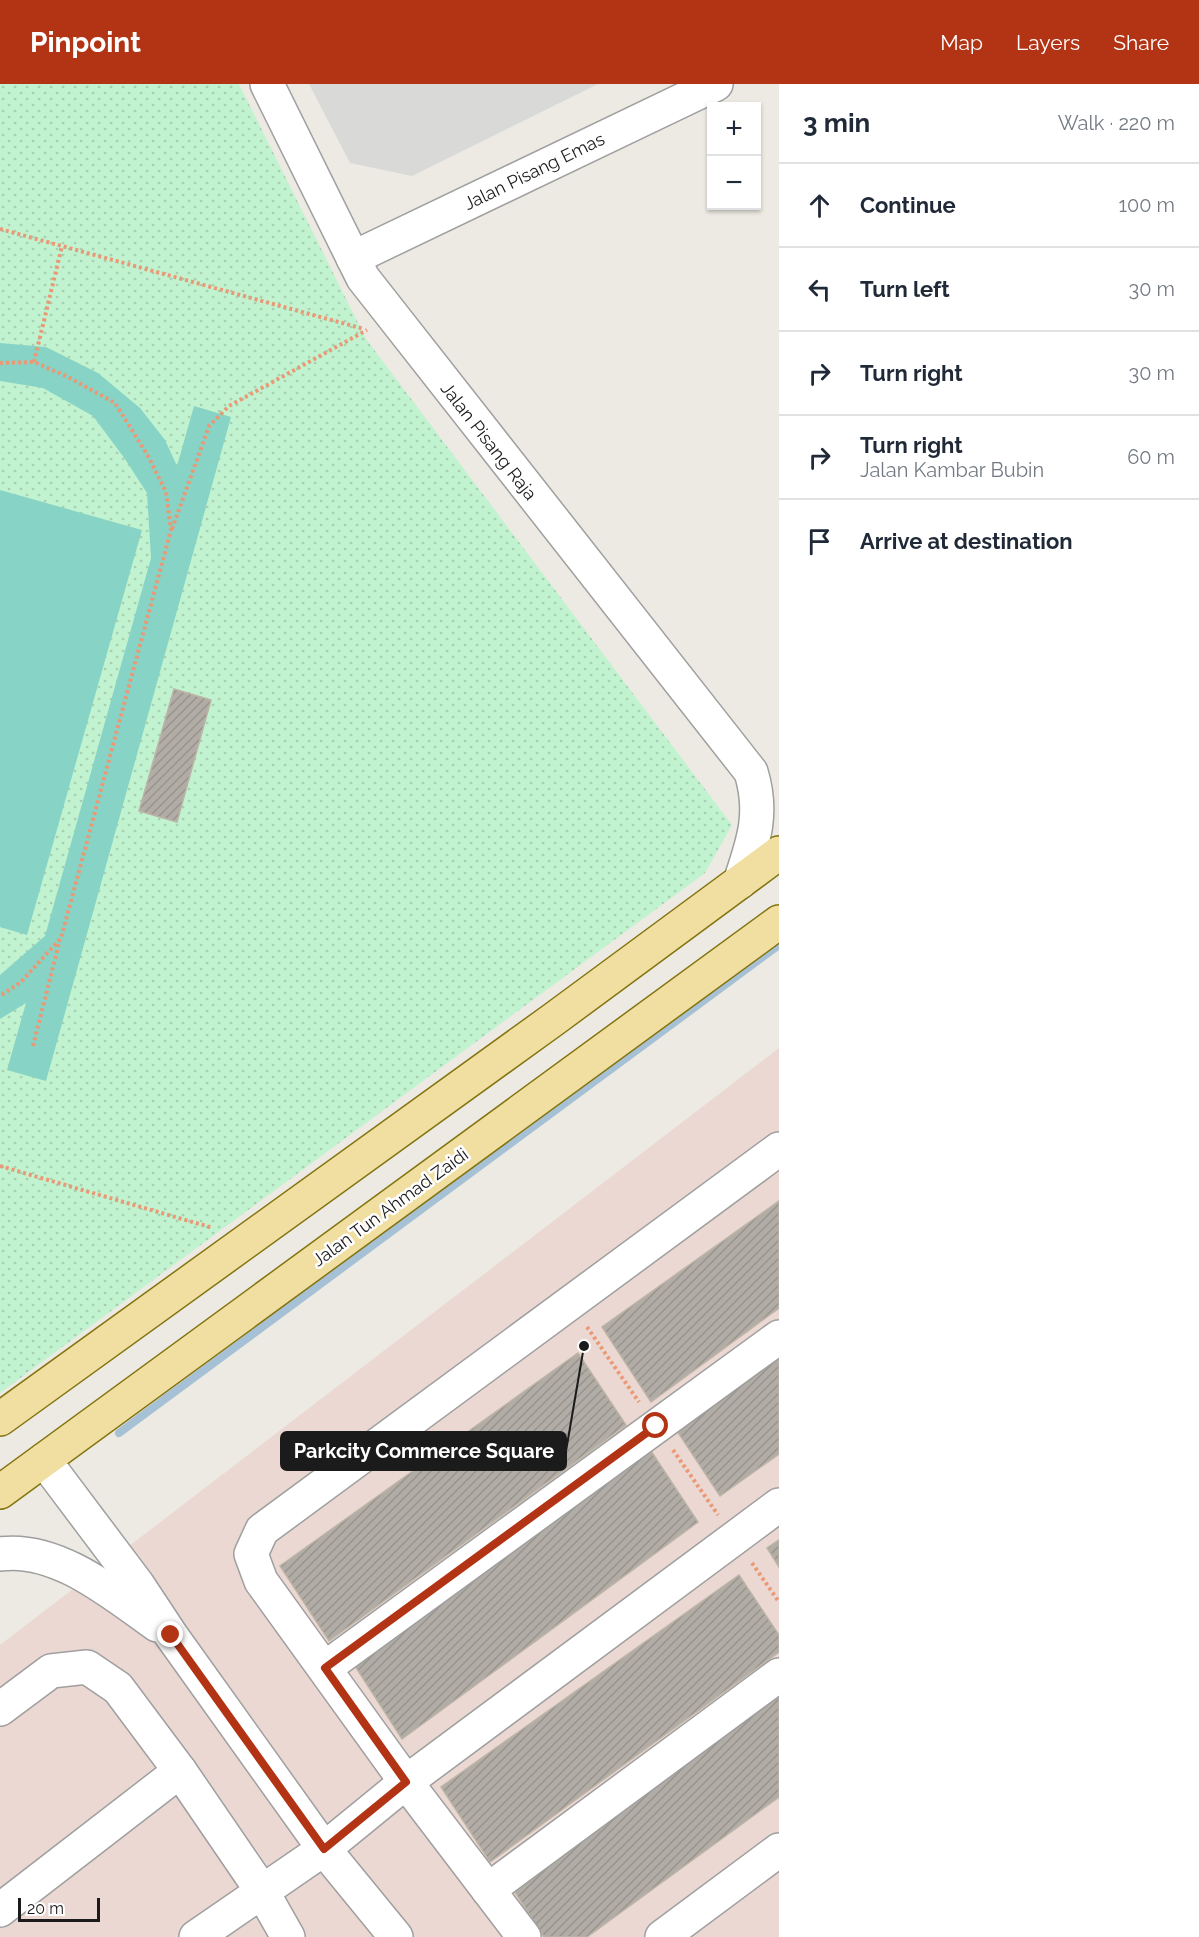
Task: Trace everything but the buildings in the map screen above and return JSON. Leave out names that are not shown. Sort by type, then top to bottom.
[{"type":"main road","points":[[0,1419],[779,853]]},
{"type":"main road","name":"Jalan Tun Ahmad Zaidi","points":[[0,1492],[779,922]]},
{"type":"street","name":"Jalan Pisang Raja","points":[[267,84],[363,278],[379,323],[751,772]]},
{"type":"street","name":"Jalan Pisang Emas","points":[[353,258],[664,95],[716,84]]},
{"type":"street","points":[[751,772],[779,789]]},
{"type":"street","points":[[740,882],[756,826],[758,805],[751,772]]},
{"type":"street","points":[[525,1937],[406,1782],[261,1581],[251,1554],[262,1530],[779,1149]]},
{"type":"street","points":[[325,1668],[779,1337]]},
{"type":"street","points":[[44,1460],[138,1585],[171,1635],[324,1849],[396,1937]]},
{"type":"street","points":[[196,1937],[324,1849],[406,1782],[779,1505]]},
{"type":"street","points":[[0,1554],[29,1554],[57,1562],[100,1585],[171,1635]]},
{"type":"street","points":[[0,1709],[51,1671],[87,1667],[118,1688],[180,1771],[262,1891],[288,1937]]},
{"type":"street","points":[[488,1890],[779,1675]]},
{"type":"street","points":[[0,1910],[180,1771]]},
{"type":"street","points":[[662,1937],[779,1850]]},
{"type":"path","points":[[0,229],[379,323]]},
{"type":"path","points":[[34,362],[62,246]]},
{"type":"path","points":[[33,1046],[171,530],[209,426],[229,406],[379,323]]},
{"type":"path","points":[[0,363],[34,362],[68,377],[115,404],[148,456],[166,492],[171,530]]},
{"type":"path","points":[[0,996],[21,982],[61,938]]},
{"type":"path","points":[[0,1166],[250,1239]]},
{"type":"shaded area","points":[[309,84],[598,84],[412,176],[350,163]]},
{"type":"shaded area","points":[[0,343],[46,347],[98,373],[140,408],[165,440],[177,466],[194,406],[231,417],[46,1081],[7,1070],[26,1003],[0,1019],[0,975],[45,936],[151,558],[147,493],[93,416],[43,388],[0,381]]},
{"type":"shaded area","points":[[0,490],[142,530],[27,935],[0,927]]},
{"type":"shaded area","points":[[779,1048],[779,1937],[0,1937],[0,1645]]},
{"type":"green space","points":[[0,84],[239,84],[366,339],[732,825],[705,873],[0,1393]]},
{"type":"waterway","points":[[119,1433],[779,945]]},
{"type":"place","name":"Parkcity Commerce Square","points":[[584,1346]]},
{"type":"route","points":[[171,1635],[324,1849],[406,1782],[325,1668],[656,1426]]}]
